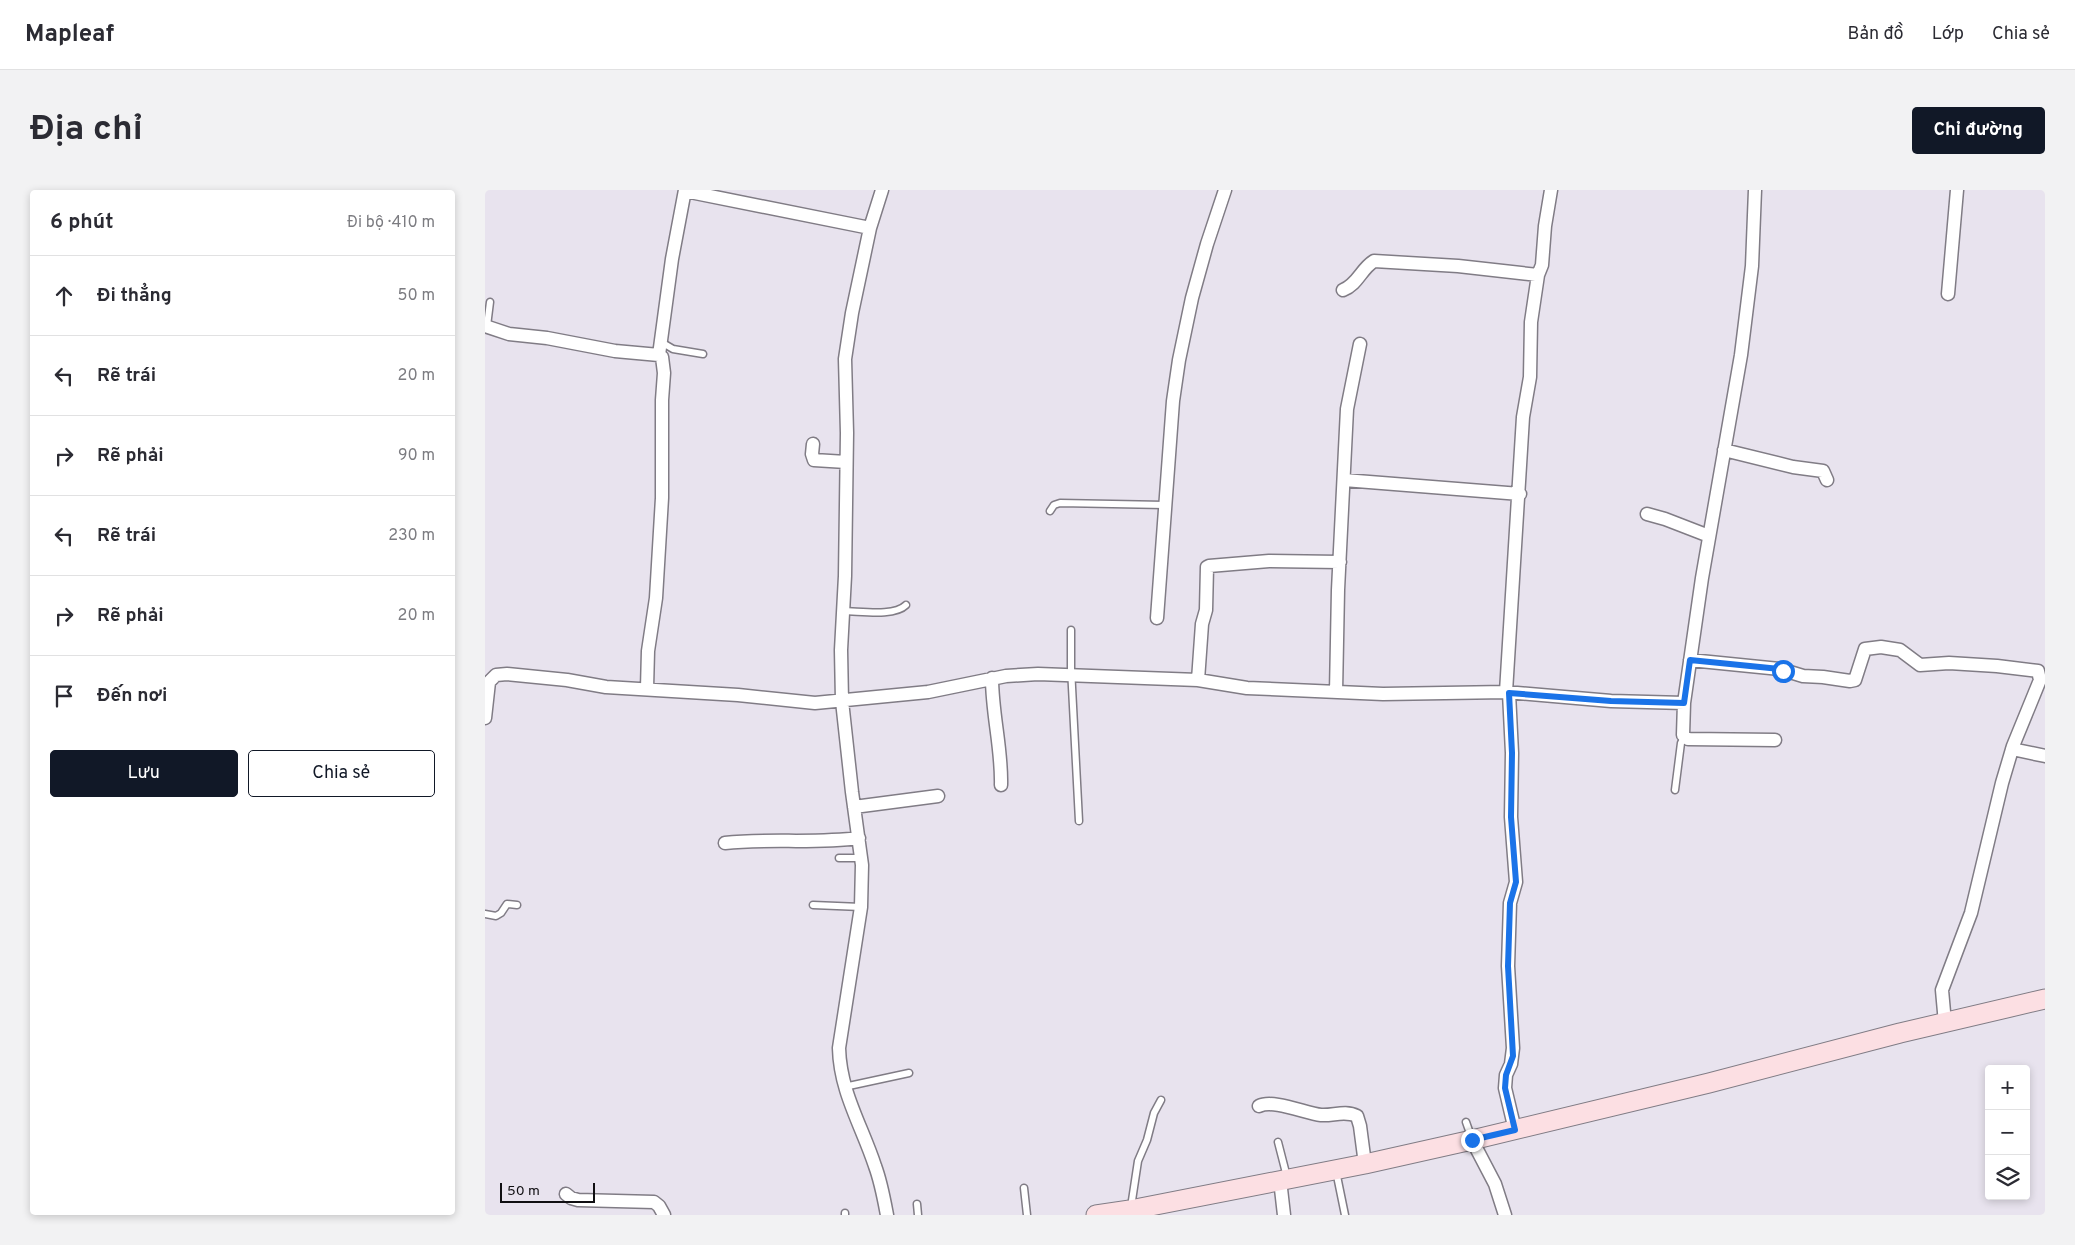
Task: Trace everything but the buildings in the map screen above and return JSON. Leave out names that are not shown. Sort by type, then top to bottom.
[{"type":"street","points":[[647,688],[648,651],[656,598],[662,498],[662,400],[665,373],[660,348],[672,259],[685,190],[867,227]]},
{"type":"street","points":[[882,190],[867,227],[851,313],[845,359],[842,701],[859,858],[858,907],[839,1048],[844,1087],[875,1165],[887,1215]]},
{"type":"street","points":[[1157,618],[1173,401],[1179,360],[1192,298],[1225,190]]},
{"type":"street","points":[[1515,1130],[1505,1088],[1506,1075],[1513,1056],[1508,958],[1510,903],[1516,882],[1511,817],[1512,753],[1507,670],[1520,494],[1523,417],[1529,390],[1531,322],[1538,276],[1541,270],[1544,233],[1551,190]]},
{"type":"street","points":[[1755,190],[1752,266],[1741,355],[1709,536],[1690,660],[1684,703],[1684,738],[1775,740]]},
{"type":"street","points":[[1948,294],[1957,190]]},
{"type":"street","points":[[1343,290],[1352,287],[1367,265],[1374,261],[1441,265],[1538,276]]},
{"type":"street","points":[[486,326],[509,334],[547,338],[615,351],[660,348]]},
{"type":"street","points":[[1336,690],[1335,673],[1344,480],[1343,464],[1347,409],[1360,344]]},
{"type":"street","points":[[813,444],[812,454],[814,460],[843,462]]},
{"type":"street","points":[[1724,450],[1785,466],[1823,471],[1827,480]]},
{"type":"street","points":[[1344,480],[1520,494]]},
{"type":"street","points":[[1647,514],[1709,536]]},
{"type":"street","points":[[1199,676],[1202,624],[1206,610],[1206,570],[1209,566],[1269,561],[1340,562]]},
{"type":"street","points":[[1690,660],[1780,669],[1803,676],[1850,681],[1855,680],[1865,649],[1881,647],[1903,651],[1920,665],[1949,663],[2038,671],[2040,680],[2012,749],[2002,783],[1971,913],[1942,990],[1945,1023]]},
{"type":"street","points":[[485,718],[489,682],[496,675],[507,674],[606,686],[815,703],[928,692],[992,678],[1071,671],[1199,676],[1247,688],[1336,690],[1383,694],[1507,690],[1611,701],[1684,703]]},
{"type":"street","points":[[992,678],[994,715],[1001,764],[1001,785]]},
{"type":"street","points":[[2012,749],[2045,756]]},
{"type":"street","points":[[854,807],[938,796]]},
{"type":"street","points":[[725,843],[750,840],[856,839]]},
{"type":"street","points":[[1096,1215],[1336,1172],[1365,1164],[1474,1144],[1515,1130],[2045,999]]},
{"type":"street","points":[[1259,1106],[1263,1104],[1274,1105],[1323,1115],[1352,1113],[1357,1116],[1360,1126],[1365,1164]]},
{"type":"street","points":[[1474,1144],[1495,1184],[1505,1215]]},
{"type":"street","points":[[1283,1181],[1282,1200],[1284,1215]]},
{"type":"street","points":[[567,1194],[571,1198],[578,1200],[654,1202],[659,1206],[664,1215]]},
{"type":"lane","points":[[486,326],[490,302]]},
{"type":"lane","points":[[660,348],[703,354]]},
{"type":"lane","points":[[1050,511],[1054,505],[1060,503],[1165,505]]},
{"type":"lane","points":[[843,611],[893,612],[901,610],[906,605]]},
{"type":"lane","points":[[1071,630],[1071,671],[1079,821]]},
{"type":"lane","points":[[1675,790],[1681,742],[1684,738]]},
{"type":"lane","points":[[841,858],[859,858]]},
{"type":"lane","points":[[485,914],[496,916],[501,913],[507,904],[517,905]]},
{"type":"lane","points":[[813,905],[858,907]]},
{"type":"lane","points":[[844,1087],[909,1073]]},
{"type":"lane","points":[[1130,1210],[1138,1161],[1147,1140],[1153,1113],[1161,1100]]},
{"type":"lane","points":[[1465,1122],[1474,1144]]},
{"type":"lane","points":[[1279,1142],[1283,1181]]},
{"type":"lane","points":[[1336,1172],[1345,1215]]},
{"type":"lane","points":[[1024,1188],[1027,1215]]},
{"type":"lane","points":[[917,1204],[918,1215]]},
{"type":"route","points":[[1472,1140],[1515,1130],[1505,1088],[1506,1075],[1513,1056],[1508,966],[1510,903],[1516,882],[1511,817],[1512,753],[1509,693],[1611,701],[1684,703],[1690,660],[1780,669],[1783,671]]}]
